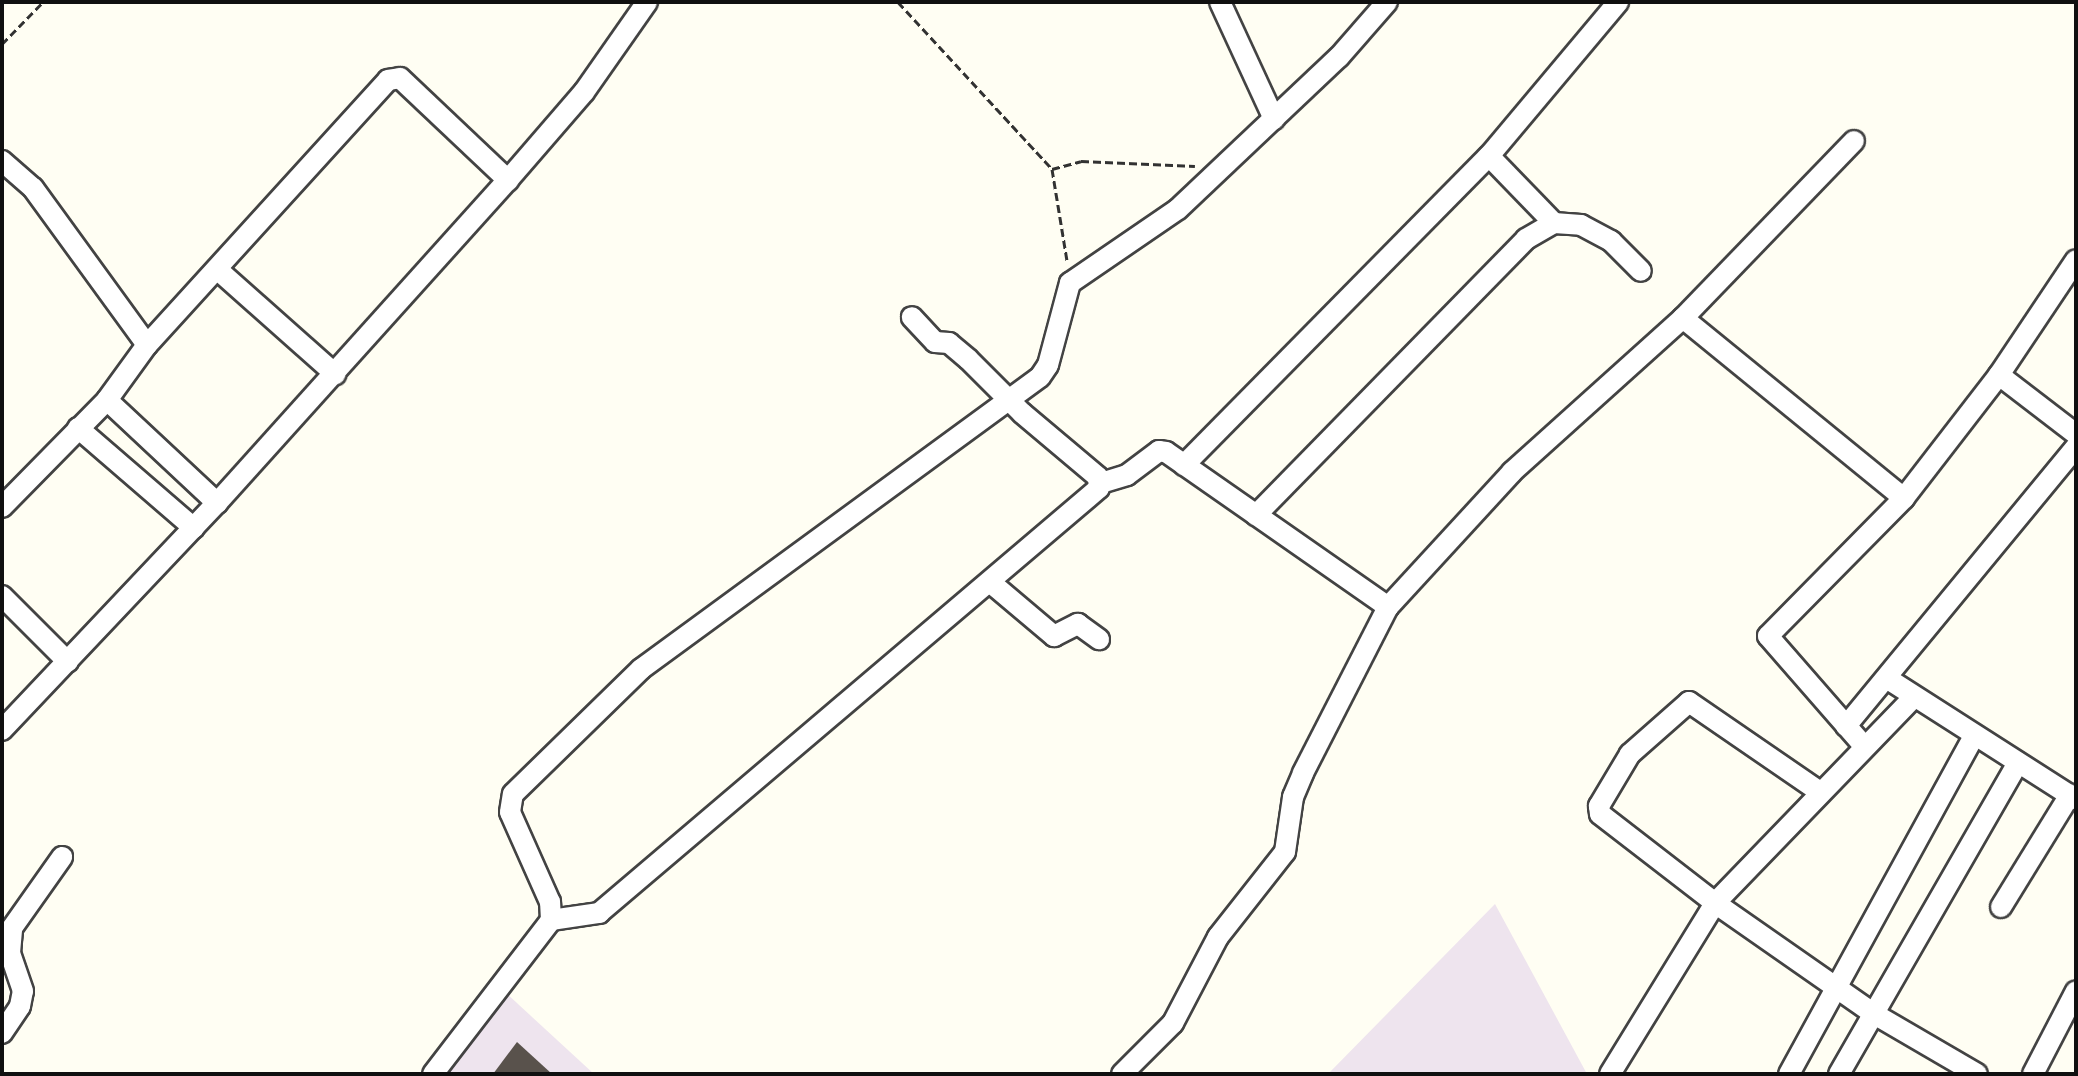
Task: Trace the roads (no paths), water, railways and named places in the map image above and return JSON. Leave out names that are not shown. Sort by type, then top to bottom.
[{"type":"street","points":[[2,730],[217,503],[508,180],[602,69],[647,2]]},
{"type":"street","points":[[1220,2],[1274,119]]},
{"type":"street","points":[[433,1074],[551,920],[550,902],[510,812],[513,794],[641,669],[1010,399],[1048,365],[1070,283],[1178,209],[1274,119],[1387,2]]},
{"type":"street","points":[[1184,465],[1489,156],[1618,2]]},
{"type":"street","points":[[2,507],[107,400],[147,345],[394,77],[508,180]]},
{"type":"street","points":[[1122,1074],[1173,1023],[1218,937],[1285,852],[1293,797],[1303,773],[1388,607],[1512,472],[1683,318],[1854,141]]},
{"type":"street","points":[[1489,156],[1554,223]]},
{"type":"street","points":[[2,161],[33,188],[147,345]]},
{"type":"street","points":[[1256,515],[1526,239],[1554,223],[1581,225],[1611,241],[1641,271]]},
{"type":"street","points":[[1864,746],[1768,636],[1904,498],[1999,375],[2076,260]]},
{"type":"street","points":[[218,270],[335,374]]},
{"type":"street","points":[[912,317],[935,342],[949,343],[1101,483]]},
{"type":"street","points":[[1683,318],[1904,498]]},
{"type":"street","points":[[1999,375],[2076,434]]},
{"type":"street","points":[[107,400],[217,503]]},
{"type":"street","points":[[78,428],[194,528]]},
{"type":"street","points":[[1846,726],[1888,679],[2076,447]]},
{"type":"street","points":[[551,920],[599,913],[1095,493],[1101,483],[1127,475],[1159,451],[1184,465],[1388,607]]},
{"type":"street","points":[[990,582],[1054,636],[1078,624],[1099,639]]},
{"type":"street","points":[[2,596],[68,662]]},
{"type":"street","points":[[1888,679],[1912,699],[2073,797],[2001,907]]},
{"type":"street","points":[[1610,1074],[1715,903],[1912,699]]},
{"type":"street","points":[[1820,792],[1695,703],[1683,704],[1646,736],[1600,800],[1600,814],[1715,903],[1874,1014],[1977,1074]]},
{"type":"street","points":[[1789,1074],[1974,736]]},
{"type":"street","points":[[1839,1074],[2018,763]]},
{"type":"street","points":[[2,1033],[20,1006],[23,991],[10,953],[12,928],[62,857]]},
{"type":"street","points":[[2033,1074],[2076,991]]}]
